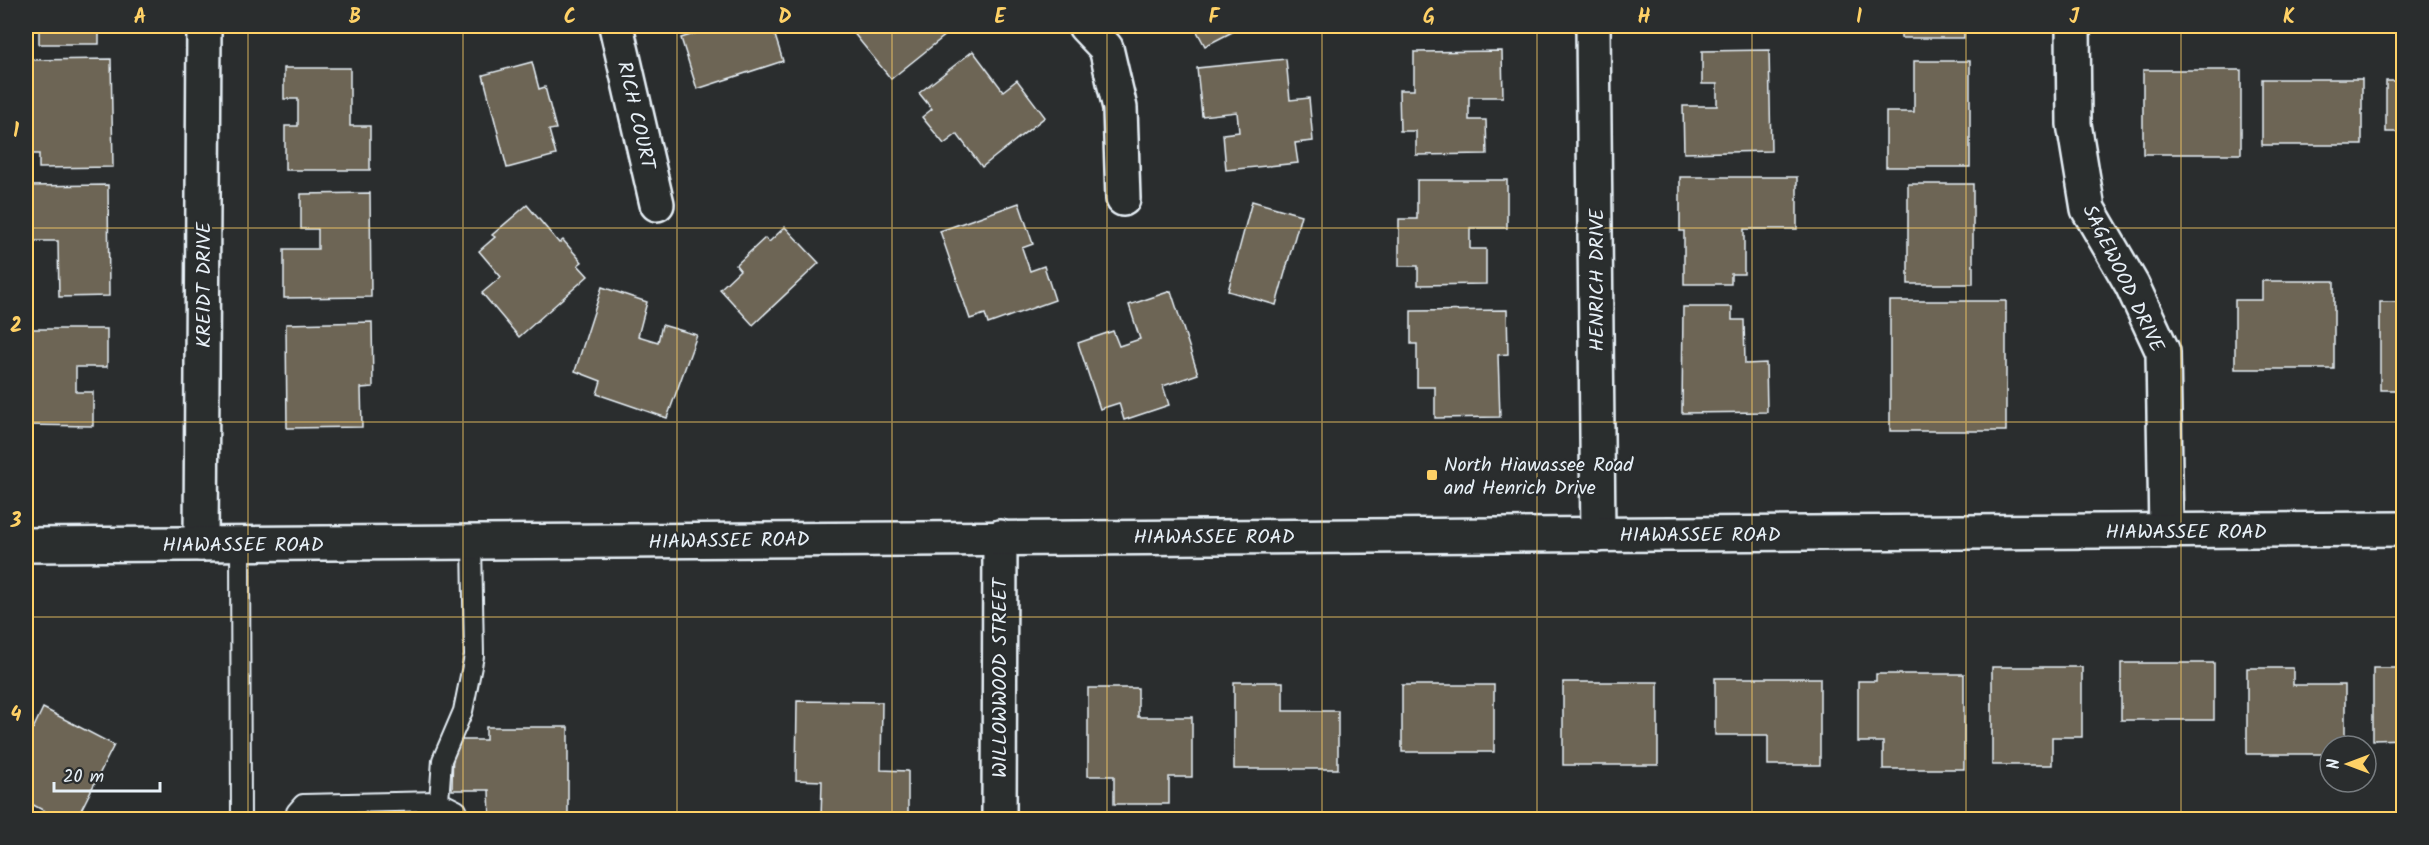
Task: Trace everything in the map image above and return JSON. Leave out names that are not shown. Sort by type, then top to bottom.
[{"type":"main road","name":"KREIDT DRIVE","points":[[201,544],[204,26]]},
{"type":"main road","name":"RICH COURT","points":[[616,26],[657,204]]},
{"type":"main road","points":[[1085,26],[1106,48],[1120,108],[1123,199]]},
{"type":"main road","name":"HENRICH DRIVE","points":[[1593,26],[1598,535]]},
{"type":"main road","name":"SAGEWOOD DRIVE","points":[[2073,26],[2074,124],[2088,209],[2132,285],[2163,352],[2166,531]]},
{"type":"main road","name":"HIAWASSEE ROAD","points":[[26,545],[2403,529]]},
{"type":"main road","name":"WILLOWWOOD STREET","points":[[999,819],[1000,537]]},
{"type":"lane","points":[[439,801],[442,760],[464,711],[474,656],[472,542]]},
{"type":"lane","points":[[240,544],[241,819]]},
{"type":"lane","points":[[296,819],[296,812],[303,804],[439,801],[457,810],[460,819]]},
{"type":"building","points":[[39,26],[99,26],[99,44],[39,44]]},
{"type":"building","points":[[719,26],[772,26],[783,61],[697,89],[681,38]]},
{"type":"building","points":[[848,26],[957,26],[891,79]]},
{"type":"building","points":[[1194,26],[1244,26],[1205,46]]},
{"type":"building","points":[[1415,26],[1450,26],[1416,31]]},
{"type":"building","points":[[1901,26],[1964,26],[1964,38],[1901,38]]},
{"type":"building","points":[[1769,50],[1771,151],[1684,153],[1683,106],[1717,106],[1717,84],[1702,84],[1702,51]]},
{"type":"building","points":[[973,51],[1003,91],[1017,80],[1045,117],[982,167],[957,134],[944,144],[922,117],[932,109],[919,93]]},
{"type":"building","points":[[1502,51],[1503,97],[1469,97],[1469,120],[1486,120],[1487,154],[1416,155],[1416,131],[1400,131],[1399,90],[1414,90],[1414,52]]},
{"type":"building","points":[[111,59],[113,167],[39,168],[39,154],[26,154],[26,60]]},
{"type":"building","points":[[1286,59],[1290,100],[1309,98],[1313,141],[1295,143],[1298,163],[1226,170],[1223,134],[1239,132],[1237,112],[1202,116],[1197,68]]},
{"type":"building","points":[[1914,61],[1970,61],[1970,167],[1886,167],[1886,112],[1914,112]]},
{"type":"building","points":[[532,62],[539,89],[545,87],[556,129],[549,130],[556,155],[507,168],[483,75]]},
{"type":"building","points":[[284,68],[350,68],[350,126],[370,126],[370,170],[285,170],[285,126],[298,126],[298,99],[284,99]]},
{"type":"building","points":[[2143,70],[2241,70],[2241,154],[2143,154]]},
{"type":"building","points":[[2262,79],[2362,79],[2362,145],[2262,145]]},
{"type":"building","points":[[2386,81],[2404,81],[2404,132],[2386,132]]},
{"type":"building","points":[[1680,177],[1797,177],[1797,229],[1744,229],[1744,274],[1731,274],[1731,284],[1684,284],[1684,231],[1680,231]]},
{"type":"building","points":[[1417,180],[1507,180],[1507,228],[1470,228],[1470,249],[1486,249],[1486,284],[1418,285],[1418,266],[1399,266],[1399,219],[1417,219]]},
{"type":"building","points":[[1908,184],[1973,184],[1973,284],[1908,284]]},
{"type":"building","points":[[108,185],[109,296],[59,297],[58,241],[29,241],[29,255],[26,255],[26,186]]},
{"type":"building","points":[[370,193],[371,297],[284,298],[284,249],[318,249],[318,229],[301,229],[301,194]]},
{"type":"building","points":[[1252,201],[1301,215],[1276,305],[1228,291]]},
{"type":"building","points":[[1019,203],[1033,244],[1022,248],[1030,271],[1044,266],[1055,300],[988,324],[985,314],[970,319],[940,231]]},
{"type":"building","points":[[527,205],[559,243],[563,240],[582,262],[578,265],[588,276],[519,337],[482,293],[501,277],[479,251],[495,237],[492,235]]},
{"type":"building","points":[[785,227],[819,263],[753,325],[720,289],[740,270],[736,265],[765,238],[769,242]]},
{"type":"building","points":[[2262,281],[2334,281],[2334,369],[2235,369],[2235,300],[2262,300]]},
{"type":"building","points":[[602,287],[647,302],[638,336],[658,342],[662,325],[697,335],[667,418],[597,394],[601,381],[575,371]]},
{"type":"building","points":[[1171,291],[1198,374],[1163,386],[1169,405],[1124,420],[1119,403],[1100,409],[1078,343],[1113,331],[1119,346],[1140,339],[1129,305]]},
{"type":"building","points":[[1890,301],[2006,301],[2006,431],[1890,431]]},
{"type":"building","points":[[2380,302],[2404,302],[2404,390],[2380,390]]},
{"type":"building","points":[[1683,307],[1732,307],[1732,320],[1744,320],[1745,364],[1766,363],[1767,412],[1682,413]]},
{"type":"building","points":[[1507,310],[1508,354],[1498,355],[1500,417],[1435,418],[1435,387],[1417,387],[1417,344],[1411,344],[1411,311]]},
{"type":"building","points":[[372,322],[373,387],[361,388],[362,427],[287,428],[286,324]]},
{"type":"building","points":[[26,329],[107,329],[107,367],[76,367],[76,392],[93,392],[93,426],[26,425]]},
{"type":"building","points":[[2121,663],[2214,663],[2214,720],[2121,720]]},
{"type":"building","points":[[1992,667],[2082,667],[2082,737],[2052,737],[2052,765],[1992,765]]},
{"type":"building","points":[[2247,668],[2293,668],[2293,685],[2345,685],[2345,734],[2318,734],[2318,754],[2247,754]]},
{"type":"building","points":[[2373,668],[2404,668],[2404,739],[2378,740],[2378,734],[2373,734]]},
{"type":"building","points":[[1876,674],[1964,674],[1964,769],[1883,769],[1883,742],[1858,742],[1858,681],[1876,681]]},
{"type":"building","points":[[1715,678],[1820,678],[1820,765],[1768,765],[1768,735],[1715,735]]},
{"type":"building","points":[[1234,682],[1283,682],[1283,711],[1338,711],[1338,769],[1234,769]]},
{"type":"building","points":[[1563,682],[1658,682],[1658,765],[1563,765]]},
{"type":"building","points":[[1402,685],[1494,685],[1494,752],[1402,752]]},
{"type":"building","points":[[1088,688],[1138,688],[1138,717],[1192,717],[1192,777],[1169,777],[1169,804],[1114,804],[1114,776],[1088,776]]},
{"type":"building","points":[[797,701],[882,702],[881,770],[908,771],[908,820],[821,820],[822,781],[796,780]]},
{"type":"building","points":[[43,708],[114,745],[76,820],[61,820],[26,801],[26,725],[33,729]]},
{"type":"building","points":[[486,727],[568,727],[568,820],[490,820],[489,790],[452,790],[453,740],[486,740]]},
{"type":"place","name":"North Hiawassee Road and Henrich Drive","points":[[1432,475]]}]
